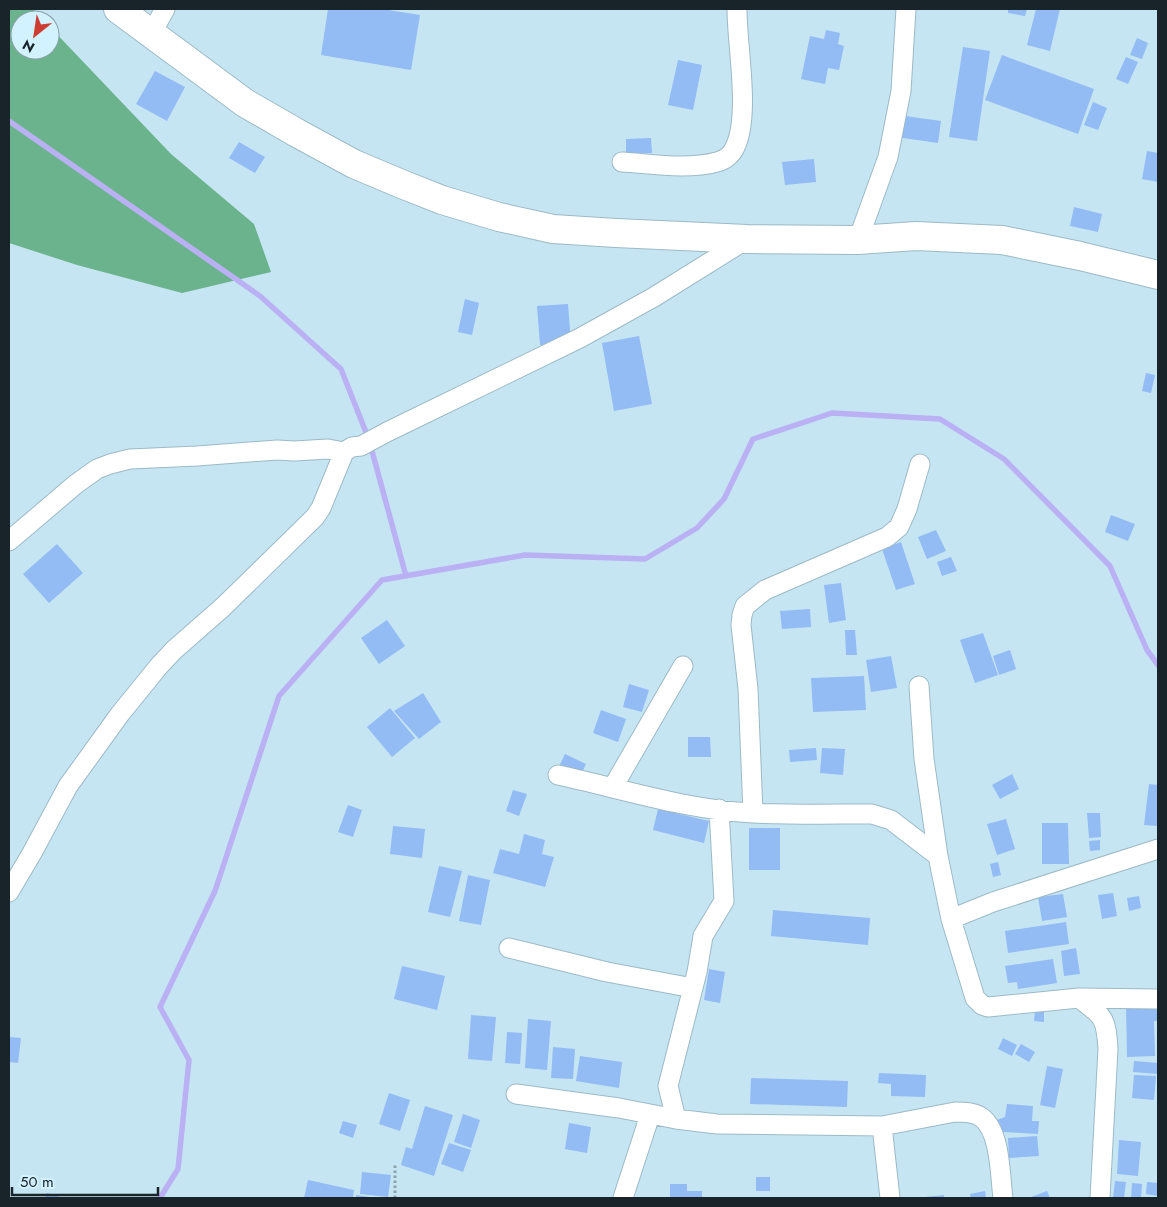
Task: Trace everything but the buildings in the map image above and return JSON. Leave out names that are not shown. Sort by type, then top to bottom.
[{"type":"highway","points":[[118,9],[245,103],[288,128],[354,164],[442,200],[499,217],[554,229],[747,239],[858,240],[916,236],[1002,240],[1158,275]]},
{"type":"street","points":[[151,34],[164,9]]},
{"type":"street","points":[[622,162],[693,166],[719,162],[730,155],[736,147],[740,135],[742,114],[737,9]]},
{"type":"street","points":[[858,240],[888,158],[901,91],[906,9]]},
{"type":"street","points":[[9,892],[68,786],[120,714],[174,650],[223,607],[315,517],[321,508],[344,452],[352,447],[361,446],[580,338],[654,297],[747,239]]},
{"type":"street","points":[[9,541],[76,484],[97,469],[110,464],[130,459],[277,450],[328,449],[344,452]]},
{"type":"street","points":[[753,813],[748,688],[741,625],[745,606],[765,590],[887,537],[899,527],[907,509],[920,464]]},
{"type":"street","points":[[613,787],[683,666]]},
{"type":"street","points":[[919,686],[924,759],[938,856],[951,919],[975,998],[982,1005],[988,1007],[1079,998],[1158,999]]},
{"type":"street","points":[[558,775],[648,797],[719,809],[753,813],[872,814],[891,820],[938,856]]},
{"type":"street","points":[[676,1119],[668,1086],[693,988],[703,936],[724,901],[719,809]]},
{"type":"street","points":[[951,919],[993,902],[1158,849]]},
{"type":"street","points":[[509,948],[607,972],[693,988]]},
{"type":"street","points":[[1079,998],[1097,1012],[1104,1019],[1107,1026],[1108,1049],[1100,1198]]},
{"type":"street","points":[[516,1094],[717,1124],[882,1126],[955,1112],[967,1112],[981,1117],[992,1131],[998,1151],[1003,1198]]},
{"type":"street","points":[[623,1198],[650,1114]]},
{"type":"street","points":[[882,1126],[890,1198]]},
{"type":"path","points":[[394,1198],[395,1165]]},
{"type":"green space","points":[[9,9],[33,9],[10,10],[10,60],[60,60],[60,37],[171,154],[254,224],[271,272],[182,293],[77,265],[9,243]]},
{"type":"waterway","points":[[9,121],[260,296],[341,369],[369,440],[406,576]]},
{"type":"waterway","points":[[160,1198],[178,1169],[189,1060],[160,1007],[215,891],[279,696],[382,580],[525,555],[645,559],[697,528],[724,499],[753,439],[832,413],[940,419],[1004,459],[1110,566],[1147,650],[1158,665]]}]
